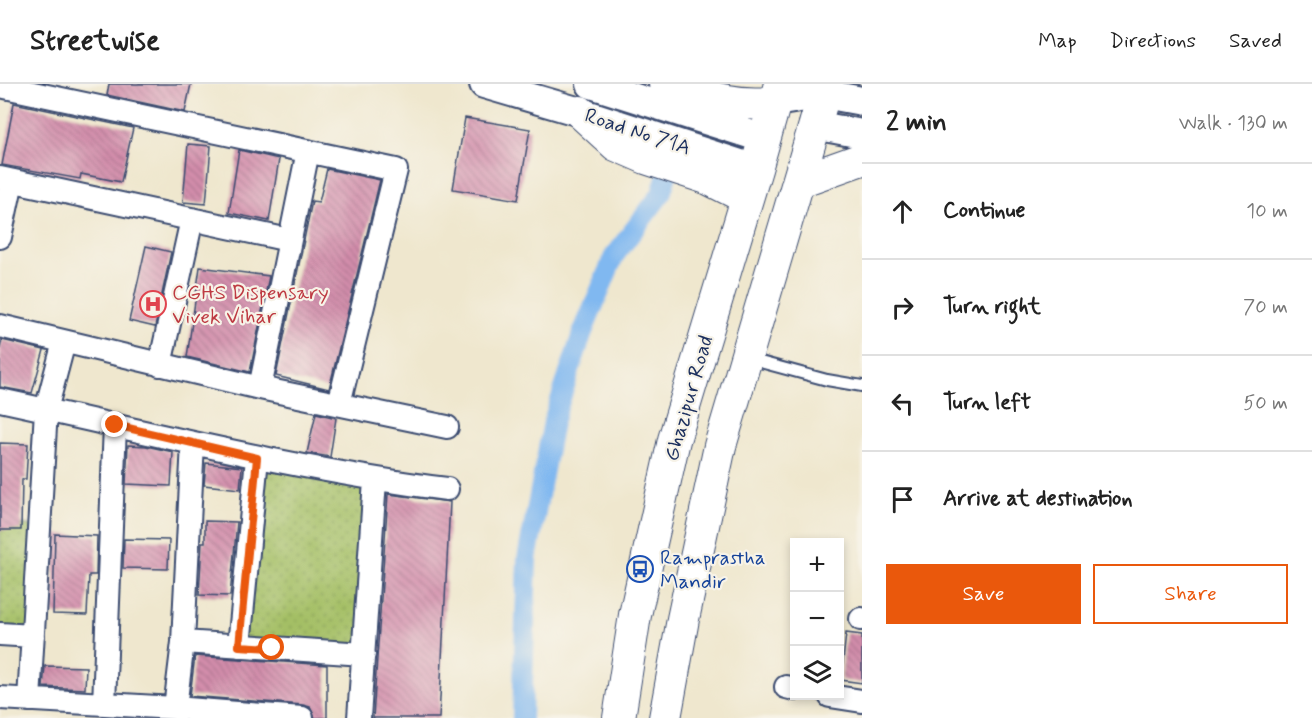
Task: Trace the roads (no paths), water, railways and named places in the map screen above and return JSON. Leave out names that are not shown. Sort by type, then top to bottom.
[{"type":"main road","points":[[665,718],[720,446],[800,181],[825,89]]},
{"type":"main road","points":[[663,95],[724,114],[756,105],[778,93]]},
{"type":"main road","name":"Ghazipur Road","points":[[619,718],[635,615],[674,440],[778,93]]},
{"type":"main road","points":[[586,98],[616,145],[649,147],[710,167],[749,194],[785,231]]},
{"type":"main road","points":[[800,181],[862,159]]},
{"type":"street","name":"Road No 71A","points":[[484,84],[586,98],[663,95]]},
{"type":"street","points":[[0,86],[83,94],[308,151],[396,170],[339,404]]},
{"type":"street","points":[[778,93],[825,89],[862,101]]},
{"type":"street","name":"Road No 71A","points":[[724,114],[765,139]]},
{"type":"street","points":[[814,125],[862,134]]},
{"type":"street","points":[[260,388],[308,151]]},
{"type":"street","points":[[0,237],[6,179],[289,240]]},
{"type":"street","points":[[160,365],[192,219]]},
{"type":"street","points":[[0,326],[260,388],[447,427]]},
{"type":"street","points":[[29,700],[46,410],[64,342]]},
{"type":"street","points":[[0,400],[257,458],[375,480],[447,489]]},
{"type":"street","points":[[104,704],[115,425]]},
{"type":"street","points":[[175,708],[183,642],[193,443]]},
{"type":"street","points":[[239,646],[257,458]]},
{"type":"street","points":[[358,718],[375,480]]},
{"type":"street","points":[[0,634],[33,636]]},
{"type":"street","points":[[183,642],[364,654]]},
{"type":"street","points":[[0,698],[302,718]]},
{"type":"street","points":[[844,698],[862,701]]},
{"type":"lane","points":[[746,358],[827,380],[862,386]]},
{"type":"waterway","points":[[522,718],[527,559],[553,422],[582,334],[614,256],[661,194],[673,156]]},
{"type":"place","name":"CGHS Dispensary Vivek Vihar","points":[[153,304]]},
{"type":"place","name":"Ramprastha Mandir","points":[[640,569]]}]
